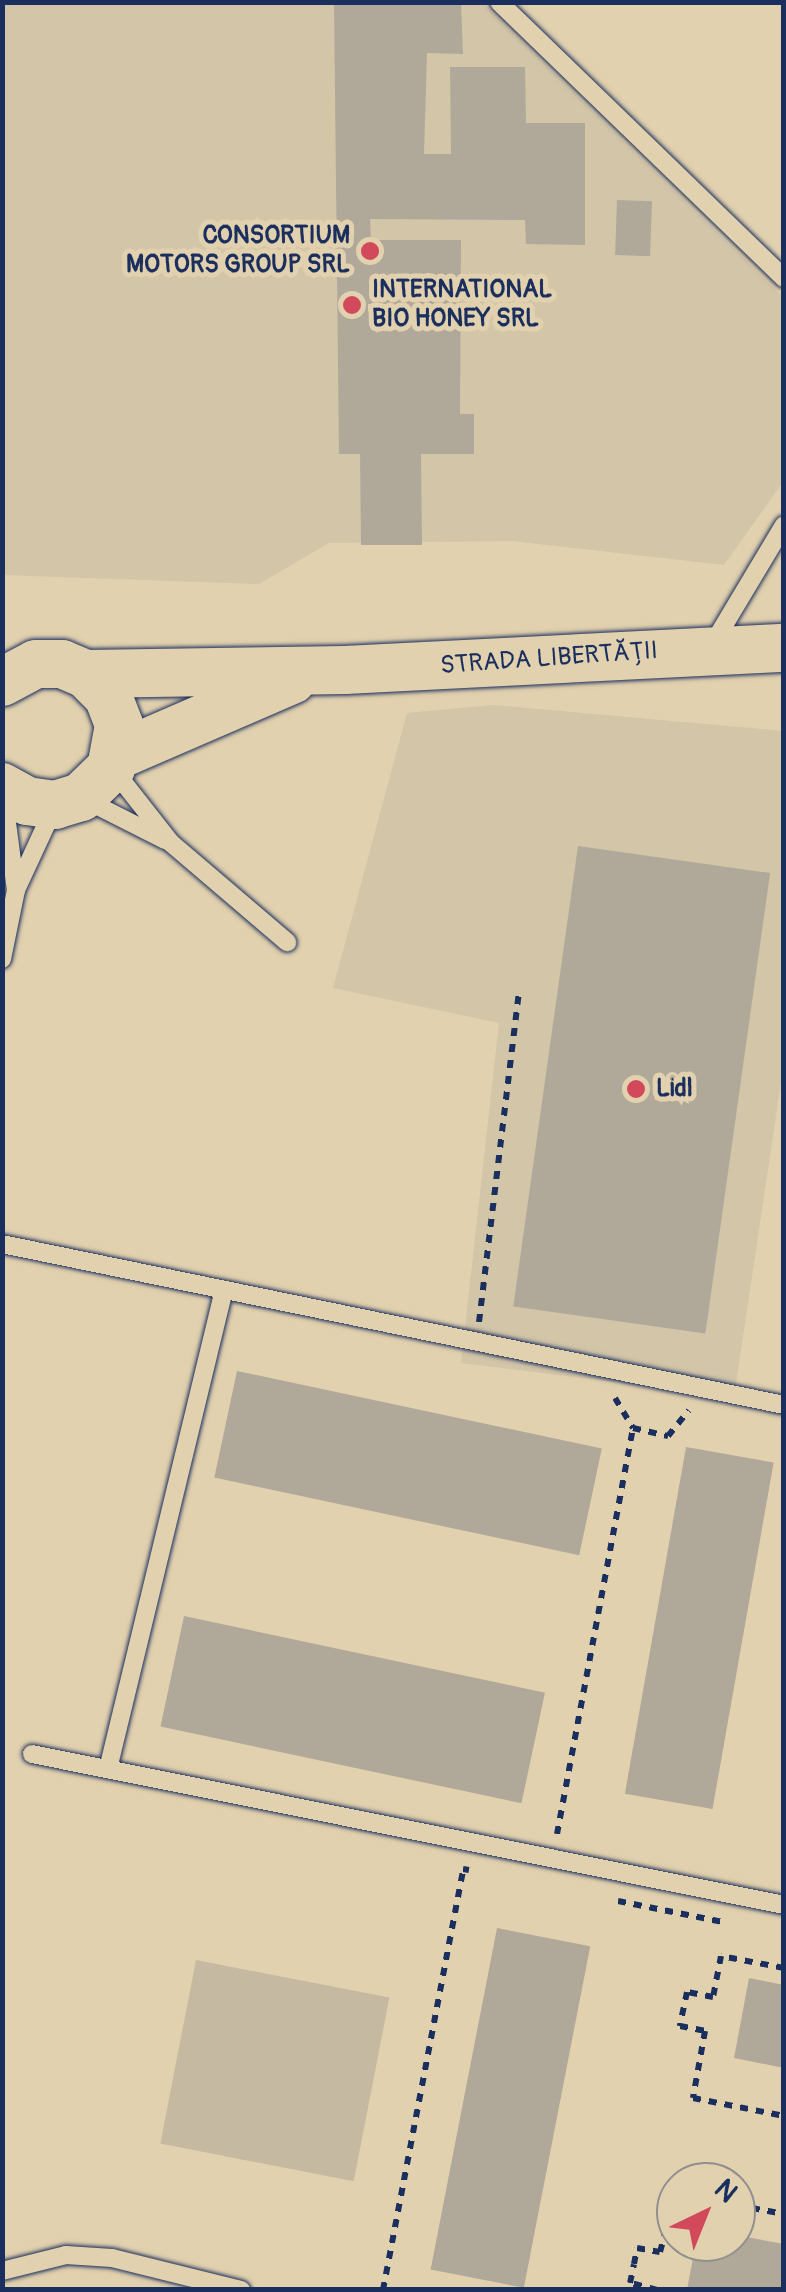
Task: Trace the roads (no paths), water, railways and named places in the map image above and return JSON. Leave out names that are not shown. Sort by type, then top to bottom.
[{"type":"main road","name":"STRADA LIBERTĂȚII","points":[[6,675],[62,664],[86,674],[314,671],[711,648],[784,648]]},
{"type":"main road","name":"STRADA LIBERTĂȚII","points":[[91,781],[314,671]]},
{"type":"main road","points":[[2,790],[27,801],[91,781],[119,725],[108,696],[86,674]]},
{"type":"lane","points":[[499,2],[784,278]]},
{"type":"lane","points":[[711,648],[784,525]]},
{"type":"lane","points":[[91,781],[287,942]]},
{"type":"lane","points":[[91,781],[171,843]]},
{"type":"lane","points":[[16,890],[91,781]]},
{"type":"lane","points":[[2,790],[16,890],[2,959]]},
{"type":"lane","points":[[2,1244],[784,1406]]},
{"type":"lane","points":[[108,1768],[224,1290]]},
{"type":"lane","points":[[32,1754],[784,1904]]},
{"type":"lane","points":[[2,2271],[66,2255],[112,2258],[241,2290]]},
{"type":"place","name":"CONSORTIUM MOTORS GROUP SRL","points":[[370,251]]},
{"type":"place","name":"INTERNATIONAL BIO HONEY SRL","points":[[352,305]]},
{"type":"place","name":"Lidl","points":[[636,1089]]}]
